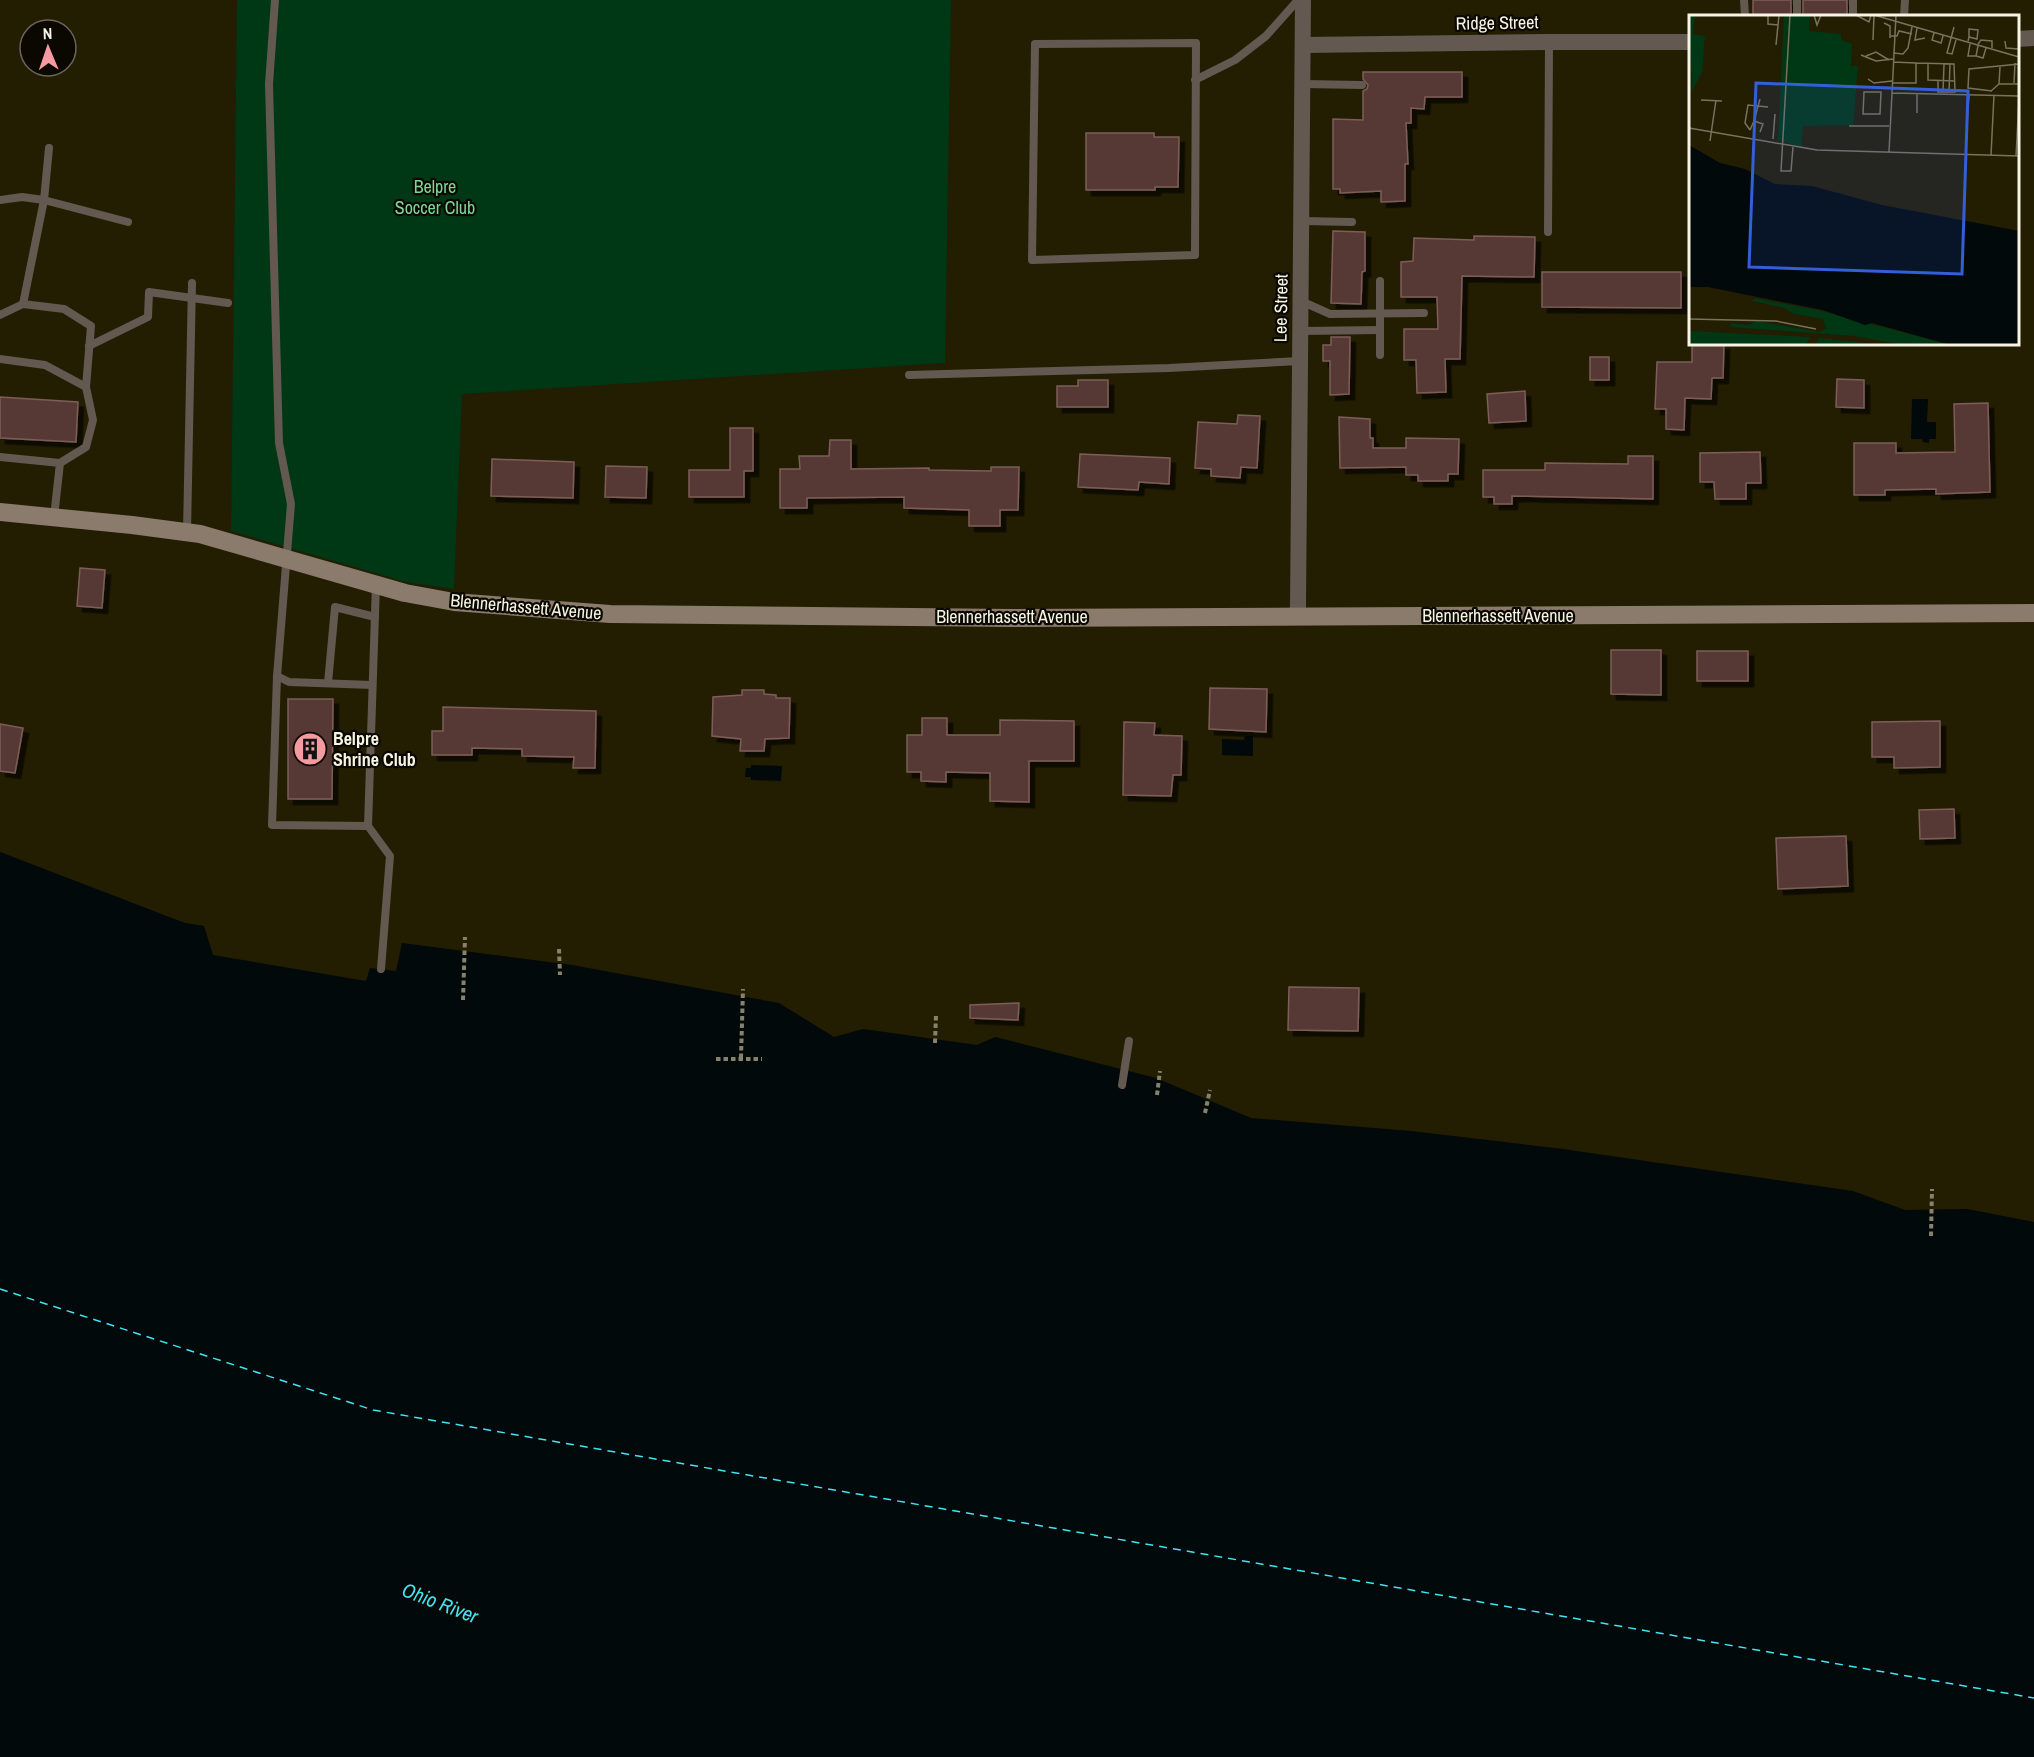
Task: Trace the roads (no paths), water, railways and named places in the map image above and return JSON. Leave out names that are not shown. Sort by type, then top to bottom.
[{"type":"street","name":"Lee Street","points":[[1296,616],[1298,607],[1304,0]]},
{"type":"street","points":[[2019,39],[2034,38]]},
{"type":"street","name":"Ridge Street","points":[[1303,45],[1689,42]]},
{"type":"street","name":"Blennerhassett Avenue","points":[[0,512],[187,532],[230,541],[405,593],[454,602],[610,614],[1000,618],[2034,613]]},
{"type":"lane","points":[[275,0],[269,84],[279,443],[291,504],[277,676],[272,825],[368,826]]},
{"type":"lane","points":[[1195,80],[1235,60],[1266,36],[1298,0]]},
{"type":"lane","points":[[1744,0],[1745,15]]},
{"type":"lane","points":[[1904,15],[1905,0]]},
{"type":"lane","points":[[1548,231],[1549,42]]},
{"type":"lane","points":[[1197,43],[1195,80],[1195,255],[1032,260],[1035,44],[1197,43]]},
{"type":"lane","points":[[1303,84],[1362,85]]},
{"type":"lane","points":[[23,304],[44,200],[49,148]]},
{"type":"lane","points":[[0,200],[22,197],[44,200],[128,222]]},
{"type":"lane","points":[[1302,221],[1352,222]]},
{"type":"lane","points":[[1380,281],[1380,355]]},
{"type":"lane","points":[[187,532],[194,297],[192,283]]},
{"type":"lane","points":[[89,346],[148,317],[149,292],[228,303]]},
{"type":"lane","points":[[1301,301],[1330,314],[1424,313]]},
{"type":"lane","points":[[0,315],[23,304],[64,309],[91,326],[86,387],[93,420],[86,447],[60,463],[0,457]]},
{"type":"lane","points":[[1300,331],[1380,330]]},
{"type":"lane","points":[[0,359],[45,365],[86,387]]},
{"type":"lane","points":[[909,375],[1169,369],[1300,361]]},
{"type":"lane","points":[[54,517],[60,463]]},
{"type":"lane","points":[[376,584],[368,826],[390,856],[381,969]]},
{"type":"lane","points":[[328,683],[334,607],[375,618]]},
{"type":"lane","points":[[277,676],[289,682],[372,685]]},
{"type":"lane","points":[[1122,1085],[1129,1041]]},
{"type":"water","points":[[1912,399],[1928,399],[1927,422],[1936,422],[1936,439],[1929,439],[1929,443],[1923,442],[1922,439],[1911,439]]},
{"type":"water","points":[[1245,736],[1253,736],[1253,756],[1222,755],[1222,739],[1244,740]]},
{"type":"water","points":[[751,765],[782,766],[781,781],[751,780],[751,777],[745,777],[746,768],[751,768]]},
{"type":"water","name":"Ohio River","points":[[0,852],[185,923],[204,926],[213,955],[366,981],[370,968],[396,971],[402,943],[572,965],[779,1003],[834,1037],[863,1029],[977,1045],[995,1037],[1156,1078],[1251,1118],[1411,1131],[1563,1149],[1853,1191],[1905,1210],[1967,1209],[2034,1222],[2034,1757],[0,1757]]},
{"type":"place","name":"Belpre Shrine Club","points":[[310,749]]},
{"type":"park label","name":"Belpre Soccer Club","points":[[435,198]]}]
